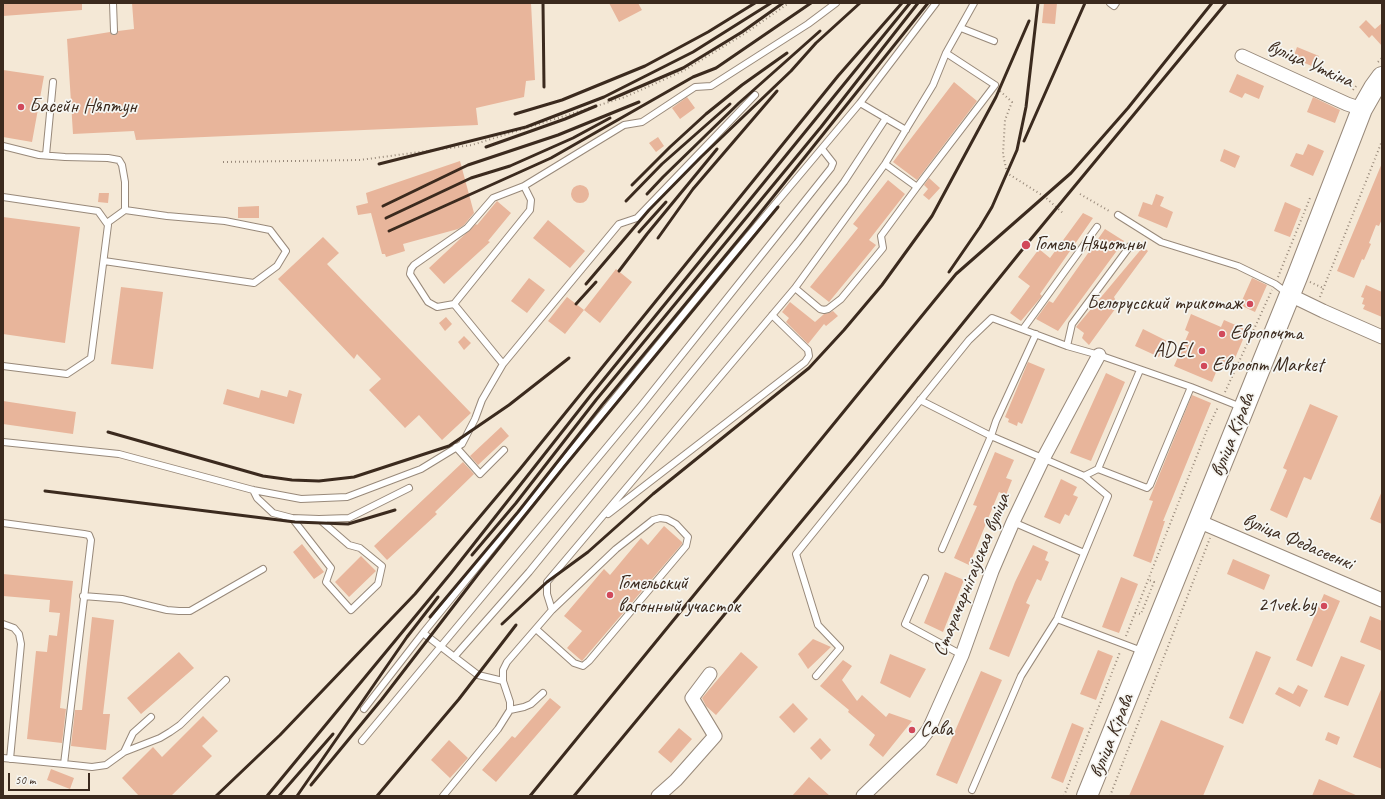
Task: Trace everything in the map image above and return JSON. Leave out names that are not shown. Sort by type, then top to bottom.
[{"type":"main road","name":"вуліца Кірава","points":[[1088,796],[1146,652],[1204,528],[1283,289],[1362,109],[1382,77]]},
{"type":"street","name":"вуліца Уткіна","points":[[1242,56],[1347,104],[1362,109]]},
{"type":"street","points":[[1283,289],[1323,312],[1382,337]]},
{"type":"street","name":"Старачарнігаўская вуліца","points":[[863,796],[920,741],[929,729],[962,655],[992,571],[1012,522],[1043,459],[1099,355]]},
{"type":"street","name":"вуліца Федасеенкі","points":[[1204,528],[1382,600]]},
{"type":"street","points":[[658,796],[676,780],[715,736],[692,698],[710,674]]},
{"type":"lane","points":[[113,3],[114,30]]},
{"type":"lane","points":[[524,186],[531,200],[530,210],[454,304],[437,307],[428,302],[410,274],[411,269],[414,265],[467,228],[493,198],[524,186],[624,125],[642,122],[695,87],[711,86],[808,24],[836,3]]},
{"type":"lane","points":[[364,709],[423,633],[708,285],[860,103],[936,3]]},
{"type":"lane","points":[[552,610],[547,594],[547,582],[795,288],[885,164],[933,85],[946,53],[974,3]]},
{"type":"lane","points":[[1110,3],[1114,6],[1116,3]]},
{"type":"lane","points":[[961,28],[994,41]]},
{"type":"lane","points":[[795,288],[820,309],[824,310],[828,309],[841,299],[883,248],[881,236],[916,186],[995,86],[946,53]]},
{"type":"lane","points":[[46,155],[53,82]]},
{"type":"lane","points":[[3,442],[119,454],[253,490],[301,499],[347,497],[421,469],[462,444],[482,400],[503,364],[619,224],[637,218],[755,95]]},
{"type":"lane","points":[[860,103],[906,130]]},
{"type":"lane","points":[[454,657],[529,572],[787,255],[844,182],[886,118]]},
{"type":"lane","points":[[3,146],[46,155],[108,158],[119,160],[122,165],[125,182],[125,210]]},
{"type":"lane","points":[[362,742],[641,406],[831,168],[833,163],[822,149]]},
{"type":"lane","points":[[885,164],[916,186]]},
{"type":"lane","points":[[3,197],[98,211],[108,225],[91,358],[67,374],[3,366]]},
{"type":"lane","points":[[104,261],[254,284],[277,266],[286,251],[270,230],[225,221],[167,216],[125,210],[107,223]]},
{"type":"lane","points":[[1118,215],[1161,242],[1238,266],[1283,289]]},
{"type":"lane","points":[[1023,329],[1097,227]]},
{"type":"lane","points":[[1067,346],[1072,324],[1130,246]]},
{"type":"lane","points":[[454,304],[503,364]]},
{"type":"lane","points":[[599,521],[805,362],[809,356],[808,350],[772,315]]},
{"type":"lane","points":[[816,676],[840,648],[818,625],[796,554],[969,340],[992,318],[1067,346],[1099,355],[1190,387],[1244,409]]},
{"type":"lane","points":[[942,549],[991,436],[996,421],[1036,334]]},
{"type":"lane","points":[[1084,476],[1098,469],[1140,370]]},
{"type":"lane","points":[[1098,469],[1147,488],[1150,485],[1190,387]]},
{"type":"lane","points":[[920,400],[991,436],[1084,476],[1108,496],[1057,619],[1021,676],[972,790]]},
{"type":"lane","points":[[456,448],[480,474],[504,450]]},
{"type":"lane","points":[[253,490],[258,498],[273,513],[292,518],[319,519],[350,518],[409,488]]},
{"type":"lane","points":[[292,518],[330,568],[326,582],[351,610],[378,584],[382,566],[360,548],[349,545],[319,519]]},
{"type":"lane","points":[[443,796],[498,729],[510,710],[510,702],[503,681],[504,670],[507,662],[552,610],[616,549],[653,520],[667,518],[676,524],[688,537],[686,546],[589,661],[583,666],[574,662],[536,629]]},
{"type":"lane","points":[[1012,522],[1084,553]]},
{"type":"lane","points":[[3,523],[89,536],[91,540],[83,596],[64,764]]},
{"type":"lane","points":[[83,596],[122,599],[173,611],[190,611],[263,570]]},
{"type":"lane","points":[[925,578],[905,624],[962,655]]},
{"type":"lane","points":[[1057,619],[1146,652]]},
{"type":"lane","points":[[3,624],[14,628],[19,634],[21,644],[10,759]]},
{"type":"lane","points":[[423,633],[478,675],[503,681]]},
{"type":"lane","points":[[3,758],[92,767],[106,764],[124,752],[160,738],[170,732],[180,725],[226,680]]},
{"type":"lane","points":[[510,710],[531,704],[542,693]]},
{"type":"lane","points":[[124,752],[133,733],[151,717]]},
{"type":"path","points":[[223,162],[360,160],[472,145],[625,97],[683,71],[744,34],[789,3]]},
{"type":"path","points":[[995,86],[1012,102],[1005,120],[1003,154],[1007,173],[1045,197],[1064,214]]},
{"type":"path","points":[[1319,300],[1382,141]]},
{"type":"path","points":[[1080,194],[1118,215]]},
{"type":"path","points":[[1064,796],[1207,430],[1221,399],[1283,289],[1310,198]]},
{"type":"path","points":[[1307,281],[1323,288]]},
{"type":"path","points":[[1110,796],[1204,528]]},
{"type":"path","points":[[1135,613],[1141,614],[1154,582],[1148,580]]},
{"type":"building","points":[[3,3],[82,3],[82,10],[3,16]]},
{"type":"building","points":[[132,3],[531,3],[535,80],[526,81],[524,97],[476,108],[478,125],[136,140],[134,131],[73,134],[67,39],[110,32],[112,35],[115,35],[118,31],[134,29]]},
{"type":"building","points":[[609,3],[638,3],[642,10],[619,22]]},
{"type":"building","points":[[1044,3],[1057,3],[1055,24],[1042,23]]},
{"type":"building","points":[[1366,20],[1375,29],[1382,23],[1382,46],[1372,35],[1369,38],[1359,27]]},
{"type":"building","points":[[1297,47],[1319,56],[1314,67],[1293,58]]},
{"type":"building","name":"Басейн Няптун","points":[[3,70],[44,76],[32,142],[3,137]]},
{"type":"building","points":[[1237,74],[1264,86],[1259,99],[1245,93],[1242,98],[1229,92]]},
{"type":"building","points":[[954,82],[977,101],[917,180],[893,162]]},
{"type":"building","points":[[687,97],[695,108],[680,119],[672,108]]},
{"type":"building","points":[[1313,97],[1340,110],[1335,123],[1307,112]]},
{"type":"building","points":[[658,137],[664,146],[656,152],[649,143]]},
{"type":"building","points":[[1308,144],[1324,151],[1313,176],[1290,166],[1296,153],[1303,155]]},
{"type":"building","points":[[1224,149],[1240,156],[1235,168],[1220,161]]},
{"type":"building","points":[[460,161],[474,213],[464,225],[458,229],[403,244],[405,251],[386,257],[385,254],[382,254],[371,213],[358,215],[356,206],[368,203],[366,193]]},
{"type":"building","points":[[1382,163],[1382,219],[1379,226],[1376,225],[1369,243],[1371,244],[1364,260],[1362,259],[1354,278],[1337,271]]},
{"type":"building","points":[[929,178],[940,188],[929,200],[923,195],[928,189],[924,185]]},
{"type":"building","points":[[888,180],[905,194],[869,240],[876,245],[829,302],[810,287],[858,228],[853,224]]},
{"type":"building","points":[[580,185],[586,188],[589,194],[586,200],[580,203],[574,200],[571,194],[574,188]]},
{"type":"building","points":[[99,193],[109,193],[108,203],[98,202]]},
{"type":"building","points":[[1156,194],[1164,197],[1160,206],[1173,212],[1167,228],[1138,216],[1143,202],[1152,205]]},
{"type":"building","points":[[497,201],[511,213],[488,241],[490,242],[444,284],[429,268],[476,224],[477,225]]},
{"type":"building","points":[[1285,202],[1301,209],[1290,237],[1274,231]]},
{"type":"building","points":[[259,206],[259,218],[238,218],[238,207]]},
{"type":"building","points":[[1083,213],[1093,218],[1040,294],[1042,296],[1021,321],[1010,313],[1030,286],[1018,277],[1039,249],[1050,258]]},
{"type":"building","points":[[3,217],[80,227],[65,343],[3,334]]},
{"type":"building","points":[[548,220],[585,251],[570,268],[533,238]]},
{"type":"building","points":[[1105,229],[1124,241],[1058,331],[1036,319],[1049,301],[1053,303]]},
{"type":"building","points":[[323,237],[339,253],[327,264],[471,413],[442,440],[419,415],[405,428],[369,390],[381,379],[357,354],[354,359],[278,279]]},
{"type":"building","points":[[1143,247],[1148,251],[1114,297],[1118,305],[1089,345],[1082,338],[1084,333],[1076,327]]},
{"type":"building","points":[[616,269],[632,282],[600,323],[584,310]]},
{"type":"building","points":[[529,278],[545,290],[527,313],[511,301]]},
{"type":"building","points":[[1252,278],[1267,285],[1255,312],[1240,305]]},
{"type":"building","points":[[1366,285],[1382,292],[1382,317],[1363,309],[1365,305],[1362,304],[1364,298],[1361,297]]},
{"type":"building","points":[[121,287],[163,292],[153,369],[111,364]]},
{"type":"building","points":[[567,297],[584,310],[565,334],[548,321]]},
{"type":"building","points":[[790,302],[815,322],[824,314],[833,311],[838,316],[826,326],[824,324],[808,344],[786,322],[789,318],[782,312]]},
{"type":"building","points":[[1191,314],[1221,327],[1224,320],[1247,330],[1230,370],[1219,365],[1212,382],[1174,366],[1189,332],[1185,330]]},
{"type":"building","points":[[446,317],[452,324],[445,331],[439,323]]},
{"type":"building","points":[[1143,329],[1167,341],[1159,357],[1135,346]]},
{"type":"building","points":[[464,336],[471,343],[464,350],[458,342]]},
{"type":"building","points":[[1028,362],[1045,369],[1022,424],[1018,422],[1017,426],[1008,422],[1009,419],[1005,417]]},
{"type":"building","points":[[1106,373],[1125,382],[1091,461],[1070,453]]},
{"type":"building","points":[[227,389],[259,398],[261,390],[287,397],[289,390],[302,394],[294,424],[223,404]]},
{"type":"building","points":[[1192,395],[1211,403],[1163,521],[1165,521],[1151,563],[1133,556],[1153,501],[1149,500]]},
{"type":"building","points":[[3,401],[76,412],[73,434],[3,424]]},
{"type":"building","points":[[1310,404],[1338,416],[1311,480],[1304,477],[1287,518],[1270,510],[1287,470],[1283,468]]},
{"type":"building","points":[[501,427],[509,436],[478,465],[470,456]]},
{"type":"building","points":[[995,452],[1014,460],[1006,478],[1012,480],[1006,495],[999,492],[969,565],[954,558],[977,506],[973,505]]},
{"type":"building","points":[[463,462],[474,474],[435,512],[437,514],[387,560],[374,546]]},
{"type":"building","points":[[1061,479],[1077,487],[1073,495],[1078,497],[1069,516],[1065,514],[1060,524],[1044,517]]},
{"type":"building","points":[[1382,491],[1382,524],[1370,519]]},
{"type":"building","name":"Гомельский вагонный участок","points":[[664,526],[682,542],[682,544],[582,661],[567,648],[582,631],[564,616],[604,569],[610,575],[641,538],[648,545]]},
{"type":"building","points":[[302,544],[324,572],[314,579],[293,552]]},
{"type":"building","points":[[1033,545],[1048,552],[1045,560],[1049,562],[1041,581],[1037,579],[1026,603],[1030,605],[1009,657],[989,649],[1015,582]]},
{"type":"building","points":[[361,556],[376,571],[349,597],[335,582]]},
{"type":"building","points":[[1233,559],[1270,575],[1264,590],[1227,574]]},
{"type":"building","points":[[945,572],[964,580],[943,632],[924,623]]},
{"type":"building","points":[[3,574],[73,581],[60,708],[66,709],[62,743],[27,739],[36,651],[47,652],[49,635],[57,636],[60,613],[49,612],[50,600],[3,596]]},
{"type":"building","points":[[1121,577],[1138,584],[1119,633],[1102,627]]},
{"type":"building","points":[[1324,594],[1340,601],[1312,667],[1296,660]]},
{"type":"building","points":[[1370,616],[1382,621],[1382,651],[1360,642]]},
{"type":"building","points":[[92,617],[114,620],[103,714],[110,714],[106,750],[71,746],[75,710],[82,710]]},
{"type":"building","points":[[813,639],[831,647],[808,669],[798,654]]},
{"type":"building","points":[[1098,650],[1113,656],[1096,700],[1080,694]]},
{"type":"building","points":[[1256,651],[1271,657],[1243,724],[1229,718]]},
{"type":"building","points":[[179,652],[194,668],[141,714],[127,698]]},
{"type":"building","points":[[741,652],[758,667],[716,715],[706,706],[702,698]]},
{"type":"building","points":[[890,654],[926,669],[910,698],[880,683]]},
{"type":"building","points":[[1341,656],[1365,665],[1348,706],[1324,697]]},
{"type":"building","points":[[843,660],[852,666],[842,680],[857,701],[862,695],[886,717],[889,713],[912,721],[883,757],[869,745],[875,735],[848,712],[849,710],[820,686]]},
{"type":"building","points":[[981,671],[1002,680],[957,784],[936,775]]},
{"type":"building","points":[[1298,685],[1308,690],[1300,707],[1275,694],[1279,687],[1293,694]]},
{"type":"building","points":[[1382,687],[1382,769],[1353,757]]},
{"type":"building","points":[[550,698],[561,707],[496,782],[482,770],[512,736],[515,738]]},
{"type":"building","points":[[793,703],[808,719],[794,733],[779,717]]},
{"type":"building","points":[[203,716],[218,731],[202,746],[212,756],[171,796],[139,796],[122,778],[153,747],[162,757]]},
{"type":"building","points":[[1161,720],[1224,746],[1203,796],[1129,796]]},
{"type":"building","points":[[1072,723],[1084,728],[1063,783],[1051,778]]},
{"type":"building","points":[[679,728],[692,739],[671,763],[658,752]]},
{"type":"building","points":[[1328,732],[1340,737],[1337,745],[1325,740]]},
{"type":"building","points":[[820,738],[831,750],[821,760],[810,748]]},
{"type":"building","points":[[449,740],[468,758],[450,778],[431,760]]},
{"type":"building","points":[[51,769],[74,778],[70,789],[47,780]]},
{"type":"building","points":[[809,777],[830,796],[792,796]]},
{"type":"building","points":[[1319,779],[1358,796],[1312,796]]},
{"type":"railway","points":[[543,3],[544,87]]},
{"type":"railway","points":[[515,114],[562,100],[645,66],[708,32],[755,3]]},
{"type":"railway","points":[[379,164],[526,127],[604,97],[693,52],[771,3]]},
{"type":"railway","points":[[609,100],[683,68],[742,32],[783,3]]},
{"type":"railway","points":[[389,231],[551,158],[693,77],[716,68],[811,3]]},
{"type":"railway","points":[[586,284],[649,210],[701,157],[791,71],[816,43],[860,3]]},
{"type":"railway","points":[[216,796],[280,735],[415,594],[520,469],[838,76],[902,3]]},
{"type":"railway","points":[[267,796],[451,573],[591,395],[910,3]]},
{"type":"railway","points":[[472,555],[516,503],[596,400],[821,127],[918,3]]},
{"type":"railway","points":[[430,617],[518,512],[602,405],[749,227],[928,3]]},
{"type":"railway","points":[[949,272],[992,207],[1017,150],[1026,107],[1038,3]]},
{"type":"railway","points":[[1024,141],[1085,3]]},
{"type":"railway","points":[[530,796],[956,274],[1071,173],[1128,108],[1212,3]]},
{"type":"railway","points":[[574,796],[854,458],[1026,245],[1226,3]]},
{"type":"railway","points":[[502,624],[547,582],[588,552],[653,494],[809,368],[844,330],[882,285],[932,216],[996,97],[1029,21]]},
{"type":"railway","points":[[647,194],[739,103],[820,31]]},
{"type":"railway","points":[[632,185],[706,114],[742,85],[787,53]]},
{"type":"railway","points":[[658,238],[693,189],[777,91]]},
{"type":"railway","points":[[383,206],[468,165],[558,135],[639,102]]},
{"type":"railway","points":[[626,201],[662,164],[730,104]]},
{"type":"railway","points":[[486,147],[565,119],[596,106]]},
{"type":"railway","points":[[386,218],[471,178],[510,166],[573,138],[610,118]]},
{"type":"railway","points":[[619,271],[647,234],[717,149]]},
{"type":"railway","points":[[639,232],[666,202]]},
{"type":"railway","points":[[311,785],[382,699],[479,573],[564,467],[778,207]]},
{"type":"railway","points":[[576,304],[596,282]]},
{"type":"railway","points":[[108,432],[263,476],[292,480],[319,481],[354,477],[449,446],[509,405],[569,358]]},
{"type":"railway","points":[[45,491],[295,522],[348,524],[395,510]]},
{"type":"railway","points":[[297,796],[407,637],[438,597]]},
{"type":"railway","points":[[377,796],[459,699],[516,625]]},
{"type":"railway","points":[[279,796],[333,734]]},
{"type":"place","name":"Басейн Няптун","points":[[21,107]]},
{"type":"place","name":"Гомель Няцотны","points":[[1026,245]]},
{"type":"place","name":"Белорусский трикотаж","points":[[1250,304]]},
{"type":"place","name":"Европочта","points":[[1222,334]]},
{"type":"place","name":"ADEL","points":[[1202,351]]},
{"type":"place","name":"Евроопт Market","points":[[1204,366]]},
{"type":"place","name":"Гомельский вагонный участок","points":[[610,595]]},
{"type":"place","name":"21vek.by","points":[[1324,606]]},
{"type":"place","name":"Сава","points":[[912,730]]}]
